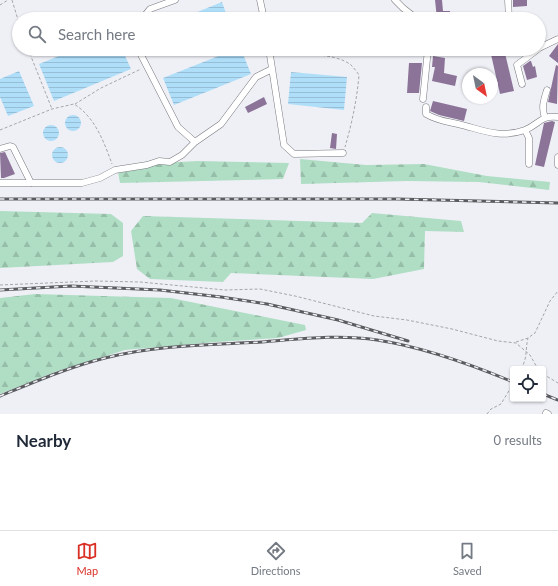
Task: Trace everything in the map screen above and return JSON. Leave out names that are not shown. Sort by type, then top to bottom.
[{"type":"lane","points":[[148,12],[150,9],[175,0]]},
{"type":"lane","points":[[260,0],[263,12]]},
{"type":"lane","points":[[395,0],[408,12]]},
{"type":"lane","points":[[508,0],[509,12]]},
{"type":"lane","points":[[546,45],[558,39]]},
{"type":"lane","points":[[142,56],[178,127],[195,142]]},
{"type":"lane","points":[[270,56],[284,145],[294,154],[342,153]]},
{"type":"lane","points":[[423,99],[427,56]]},
{"type":"lane","points":[[522,84],[517,65],[529,56]]},
{"type":"lane","points":[[0,183],[82,183],[100,178],[115,170],[147,165],[159,161],[170,162],[182,155],[195,142],[221,124],[256,77],[272,69]]},
{"type":"lane","points":[[545,118],[543,104],[547,90]]},
{"type":"lane","points":[[426,107],[426,114],[436,120],[496,134],[525,130],[549,116],[558,117]]},
{"type":"lane","points":[[525,130],[529,138],[530,164]]},
{"type":"lane","points":[[0,149],[10,146],[13,147],[31,183]]},
{"type":"lane","points":[[558,157],[558,165]]},
{"type":"path","points":[[0,5],[8,0]]},
{"type":"path","points":[[12,0],[16,12]]},
{"type":"path","points":[[31,56],[52,109]]},
{"type":"path","points":[[320,56],[330,57],[350,64],[359,75],[357,95],[350,130],[342,153]]},
{"type":"path","points":[[0,130],[52,109],[74,104],[101,88],[147,67]]},
{"type":"path","points":[[74,104],[84,110],[101,136],[115,170]]},
{"type":"path","points":[[0,285],[95,281],[140,282],[224,290],[260,289],[295,296],[374,316],[452,328],[498,341],[516,342],[528,338],[535,333],[550,301],[558,291]]},
{"type":"path","points":[[522,366],[526,358],[526,344],[528,338]]},
{"type":"path","points":[[516,342],[530,355],[536,366]]},
{"type":"path","points":[[546,376],[558,384]]},
{"type":"path","points":[[487,414],[500,404],[510,389]]},
{"type":"green space","points":[[300,159],[366,165],[424,164],[487,176],[550,182],[549,190],[479,182],[407,181],[301,184]]},
{"type":"green space","points":[[198,161],[289,163],[283,179],[120,183],[118,172],[160,163]]},
{"type":"green space","points":[[0,211],[111,214],[123,223],[123,256],[113,262],[0,268]]},
{"type":"green space","points":[[372,213],[461,221],[464,232],[425,231],[424,269],[373,279],[231,273],[223,282],[150,279],[137,269],[131,231],[143,216],[362,223]]},
{"type":"green space","points":[[35,294],[171,298],[305,325],[306,330],[278,338],[125,350],[55,372],[0,394],[0,298]]},
{"type":"water","points":[[222,2],[226,12],[197,12]]},
{"type":"water","points":[[59,56],[125,56],[131,69],[54,101],[39,64]]},
{"type":"water","points":[[218,56],[244,56],[251,74],[174,105],[163,78]]},
{"type":"water","points":[[19,71],[34,106],[8,116],[0,97],[0,79]]},
{"type":"water","points":[[291,72],[347,77],[344,110],[288,104]]},
{"type":"water","points":[[70,115],[76,115],[81,120],[79,129],[76,131],[70,131],[65,126],[65,120]]},
{"type":"water","points":[[48,125],[54,125],[59,130],[57,139],[54,141],[48,141],[43,136],[43,130]]},
{"type":"water","points":[[57,147],[63,147],[68,152],[66,161],[63,163],[57,163],[52,158],[52,152]]},
{"type":"building","points":[[435,0],[442,0],[443,11],[450,11],[450,12],[436,12]]},
{"type":"building","points":[[513,0],[527,0],[527,6],[513,7]]},
{"type":"building","points":[[558,44],[558,63],[549,56]]},
{"type":"building","points":[[433,56],[445,58],[444,73],[457,76],[455,86],[432,81],[435,67],[432,67]]},
{"type":"building","points":[[491,56],[506,56],[514,91],[500,94],[498,85],[498,68],[494,68]]},
{"type":"building","points":[[530,61],[533,67],[535,66],[537,77],[527,80],[523,66]]},
{"type":"building","points":[[409,63],[422,63],[419,93],[407,93]]},
{"type":"building","points":[[556,65],[558,66],[557,104],[548,102]]},
{"type":"building","points":[[264,97],[267,104],[248,113],[245,107]]},
{"type":"building","points":[[433,101],[467,109],[464,121],[439,115],[430,111]]},
{"type":"building","points":[[552,121],[555,122],[544,167],[535,165],[544,123]]},
{"type":"building","points":[[332,133],[337,134],[336,149],[330,148]]},
{"type":"building","points":[[5,152],[15,174],[1,178],[0,153]]},
{"type":"railway","points":[[0,199],[397,199],[558,203]]},
{"type":"railway","points":[[0,290],[71,286],[160,290],[221,297],[267,304],[338,320],[408,341]]},
{"type":"railway","points":[[0,396],[78,366],[105,358],[144,350],[183,346],[334,337],[363,338],[412,347],[463,363],[510,381]]},
{"type":"railway","points":[[546,395],[558,400]]}]
